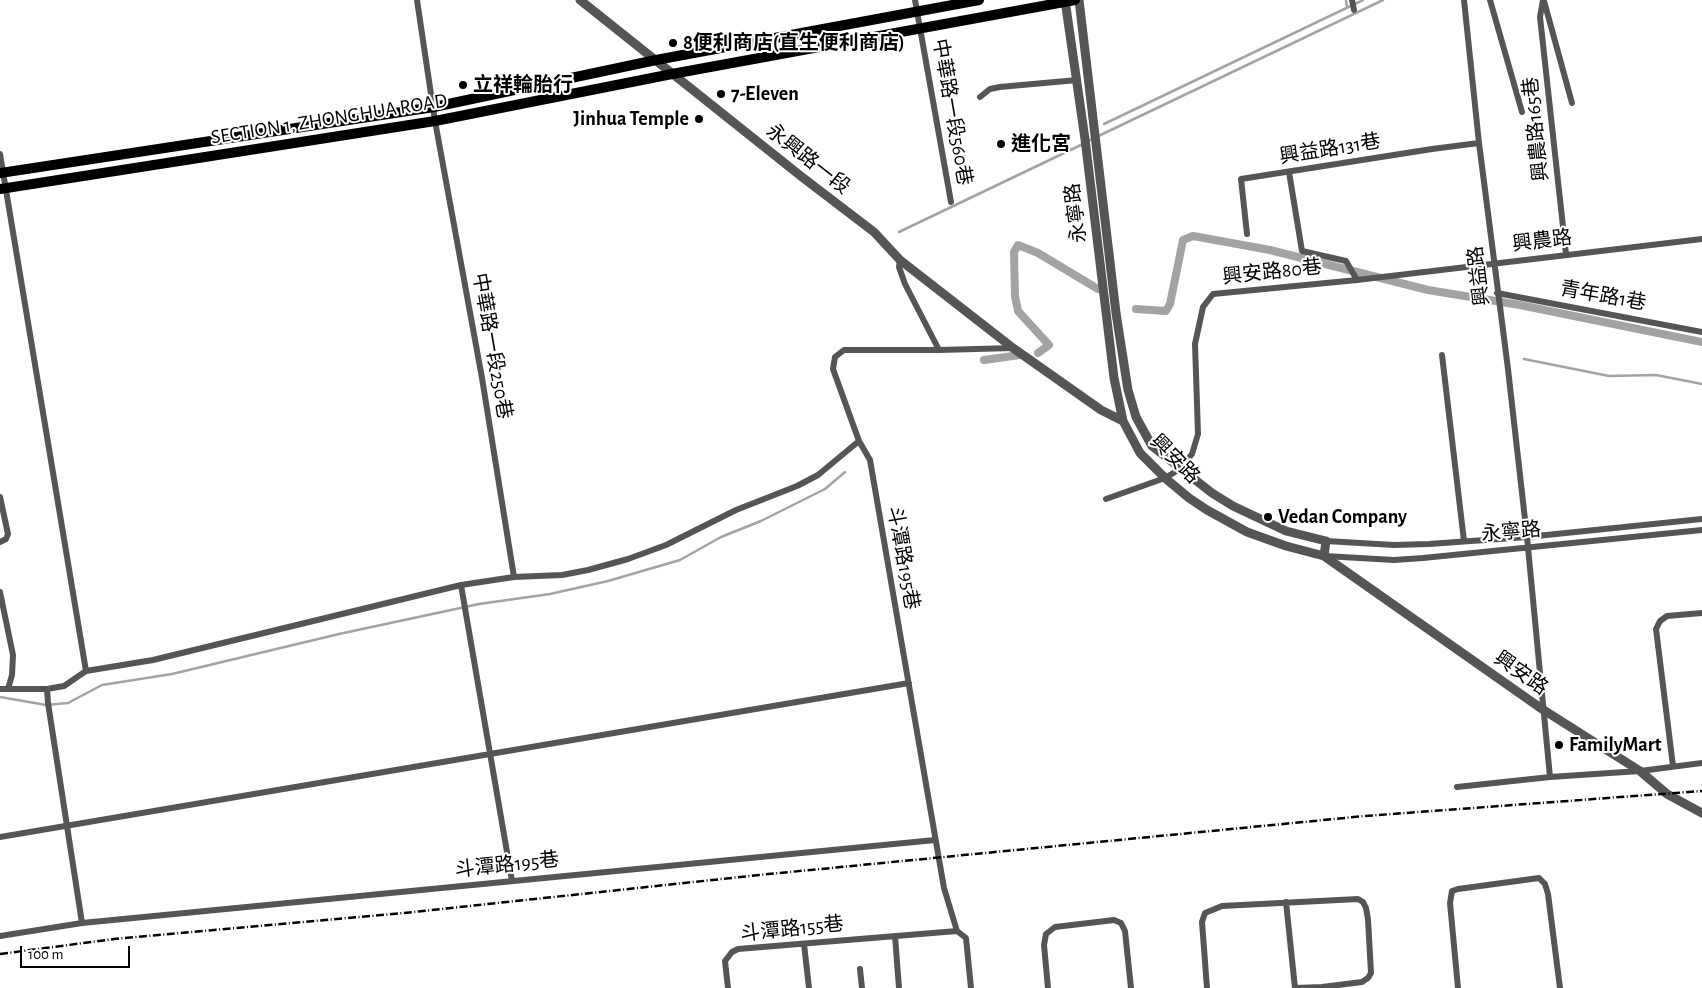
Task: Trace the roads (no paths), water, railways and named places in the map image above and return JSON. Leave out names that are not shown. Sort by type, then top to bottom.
[{"type":"main road","name":"SECTION 1, ZHONGHUA ROAD","points":[[1,172],[434,107],[656,60],[979,0]]},
{"type":"main road","name":"SECTION 1, ZHONGHUA ROAD","points":[[3,189],[436,121],[672,74],[1071,1]]},
{"type":"street","name":"中華路一段250巷","points":[[417,0],[514,577]]},
{"type":"street","name":"永興路一段","points":[[580,0],[874,232],[900,260],[1013,348]]},
{"type":"street","name":"中華路一段560巷","points":[[915,0],[951,202]]},
{"type":"street","points":[[1352,0],[1354,10]]},
{"type":"street","name":"興益路","points":[[1464,0],[1479,143],[1527,537],[1550,777]]},
{"type":"street","points":[[1490,0],[1522,112]]},
{"type":"street","points":[[1543,0],[1572,103]]},
{"type":"street","name":"興農路165巷","points":[[1543,0],[1540,17],[1566,254]]},
{"type":"street","name":"永寧路","points":[[1071,1],[1077,80],[1105,316],[1114,378],[1123,421]]},
{"type":"street","name":"永寧路","points":[[1071,1],[1128,390],[1136,417]]},
{"type":"street","points":[[980,97],[990,89],[1000,87],[1077,80]]},
{"type":"street","name":"興益路131巷","points":[[1247,234],[1241,179],[1479,143]]},
{"type":"street","points":[[0,154],[3,189],[86,671]]},
{"type":"street","points":[[1289,172],[1302,250],[1346,261],[1357,280]]},
{"type":"street","name":"興農路","points":[[1357,280],[1702,238]]},
{"type":"street","points":[[900,260],[899,267],[905,284],[939,350],[1013,348],[1101,410],[1123,421]]},
{"type":"street","name":"興安路80巷","points":[[1106,499],[1165,478],[1180,470],[1192,454],[1198,434],[1195,344],[1203,307],[1213,294],[1357,280]]},
{"type":"street","name":"青年路1巷","points":[[1497,293],[1702,332]]},
{"type":"street","name":"斗潭路195巷","points":[[939,350],[844,350],[835,357],[833,369],[860,441],[870,460],[944,888],[957,931],[966,938],[971,988]]},
{"type":"street","points":[[1442,355],[1464,541]]},
{"type":"street","name":"興安路","points":[[1326,541],[1286,531],[1233,506],[1180,470],[1152,446],[1136,417],[1123,421],[1140,453],[1165,478],[1207,510],[1247,532],[1286,546],[1324,556],[1542,709],[1640,771],[1667,794],[1702,813]]},
{"type":"street","points":[[0,689],[47,690],[64,686],[86,671],[153,660],[461,585],[514,577],[562,575],[628,559],[666,544],[736,510],[804,483],[818,475],[860,441]]},
{"type":"street","points":[[0,497],[8,534],[6,539],[0,542]]},
{"type":"street","name":"永寧路","points":[[1326,541],[1394,546],[1527,537],[1702,518]]},
{"type":"street","name":"永寧路","points":[[1324,556],[1394,560],[1702,530]]},
{"type":"street","points":[[1324,556],[1326,541]]},
{"type":"street","points":[[461,585],[512,881]]},
{"type":"street","points":[[0,592],[13,655],[12,675],[8,689]]},
{"type":"street","points":[[1673,766],[1656,629],[1660,621],[1667,616],[1702,613]]},
{"type":"street","points":[[0,837],[909,683]]},
{"type":"street","points":[[47,690],[82,923]]},
{"type":"street","points":[[1457,787],[1550,777],[1640,771],[1702,763]]},
{"type":"street","name":"斗潭路195巷","points":[[0,936],[82,923],[936,840]]},
{"type":"street","points":[[1458,988],[1450,903],[1452,891],[1539,878],[1545,884],[1548,894],[1560,988]]},
{"type":"street","points":[[1207,988],[1202,922],[1205,913],[1222,906],[1286,902],[1358,899],[1366,908],[1371,973],[1362,982],[1322,988],[1295,988],[1286,902]]},
{"type":"street","points":[[1048,988],[1044,945],[1046,934],[1056,927],[1114,920],[1121,923],[1125,931],[1131,988]]},
{"type":"street","name":"斗潭路155巷","points":[[728,988],[725,965],[728,956],[738,950],[957,931]]},
{"type":"street","points":[[895,936],[899,988]]},
{"type":"street","points":[[804,944],[809,988]]},
{"type":"street","points":[[860,969],[862,988]]},
{"type":"waterway","points":[[1346,0],[1347,8]]},
{"type":"waterway","points":[[1104,124],[1363,0]]},
{"type":"waterway","points":[[1088,141],[1383,0]]},
{"type":"waterway","points":[[899,232],[1083,144]]},
{"type":"waterway","points":[[1136,309],[1166,311],[1170,304],[1183,240],[1193,236],[1270,250],[1428,290],[1520,305],[1702,342]]},
{"type":"waterway","points":[[1038,353],[1049,345],[1018,311],[1015,296],[1014,252],[1018,245],[1038,253],[1098,289]]},
{"type":"waterway","points":[[984,360],[1020,355]]},
{"type":"waterway","points":[[1524,359],[1609,376],[1656,375],[1702,384]]},
{"type":"waterway","points":[[0,697],[46,705],[68,703],[102,685],[172,674],[339,634],[479,604],[550,594],[608,581],[680,560],[721,537],[761,521],[825,489],[845,472]]},
{"type":"railway","points":[[0,954],[114,939],[404,913],[759,875],[1365,816],[1702,791]]},
{"type":"place","name":"8便利商店(直生便利商店)","points":[[673,43]]},
{"type":"place","name":"立祥輪胎行","points":[[463,85]]},
{"type":"place","name":"7-Eleven","points":[[721,94]]},
{"type":"place","name":"Jinhua Temple","points":[[699,119]]},
{"type":"place","name":"進化宮","points":[[1001,144]]},
{"type":"place","name":"Vedan Company","points":[[1268,517]]},
{"type":"place","name":"FamilyMart","points":[[1559,745]]}]
